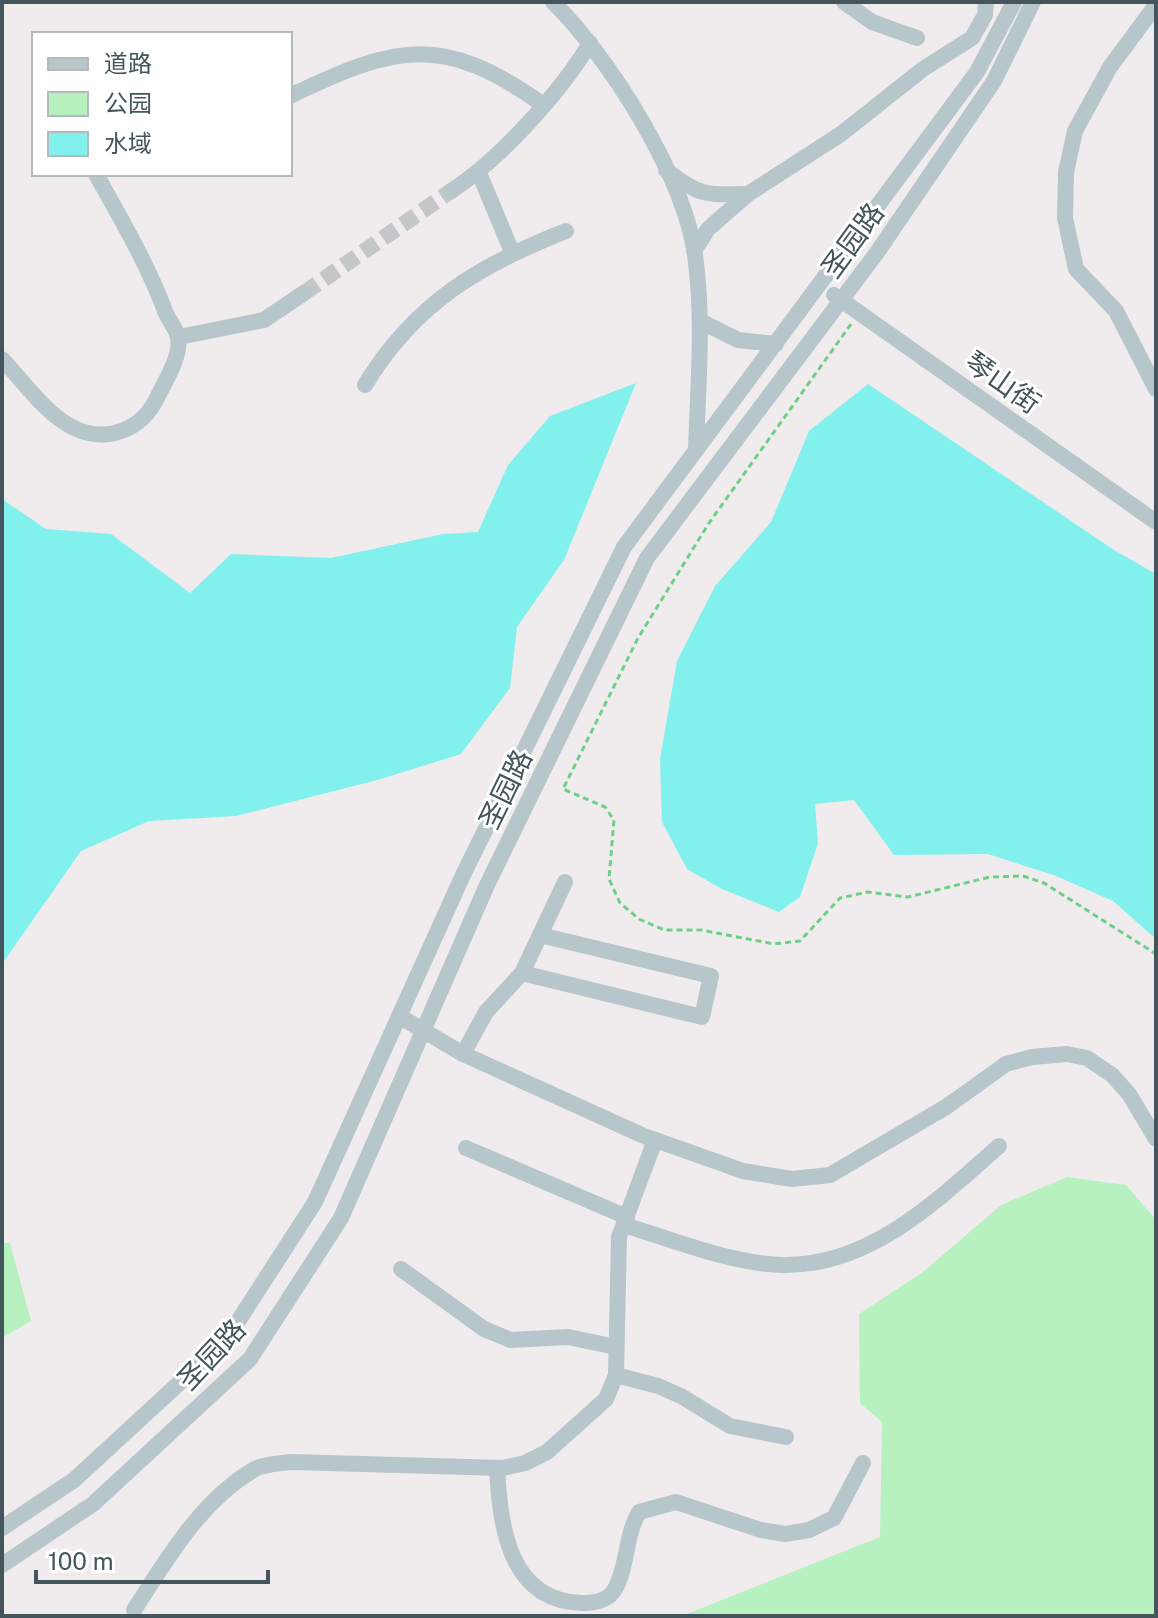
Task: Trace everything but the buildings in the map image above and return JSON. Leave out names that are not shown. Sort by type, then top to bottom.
[{"type":"street","points":[[553,2],[590,43],[665,169],[694,251],[700,321],[696,450]]},
{"type":"street","points":[[844,2],[883,27],[917,38]]},
{"type":"street","points":[[694,251],[708,229],[748,194],[841,134],[923,69],[972,38],[985,15],[986,2]]},
{"type":"street","name":"圣园路","points":[[2,1528],[74,1480],[226,1340],[315,1202],[463,875],[624,547],[977,72],[1014,2]]},
{"type":"street","name":"圣园路","points":[[2,1565],[93,1504],[250,1359],[341,1218],[487,885],[647,558],[842,299],[994,81],[1033,2]]},
{"type":"street","points":[[1156,5],[1110,67],[1075,131],[1066,172],[1065,218],[1076,269],[1116,311],[1156,389]]},
{"type":"street","points":[[451,191],[479,173],[577,66],[590,43]]},
{"type":"street","points":[[292,95],[373,61],[418,52],[471,62],[510,82],[542,104]]},
{"type":"street","points":[[665,169],[693,191],[714,195],[748,194]]},
{"type":"street","points":[[479,173],[512,252]]},
{"type":"street","points":[[2,359],[53,413],[73,428],[93,434],[115,434],[133,428],[151,412],[177,355],[179,337],[140,255],[97,176]]},
{"type":"street","points":[[365,385],[386,351],[410,322],[469,276],[512,252],[566,231]]},
{"type":"street","name":"琴山街","points":[[820,286],[1156,522]]},
{"type":"street","points":[[179,337],[264,320],[304,293]]},
{"type":"street","points":[[700,321],[738,340],[776,344]]},
{"type":"street","points":[[463,1054],[486,1012],[522,973],[565,882]]},
{"type":"street","points":[[522,973],[702,1017],[711,976],[540,935]]},
{"type":"street","points":[[399,1016],[463,1054],[655,1140],[743,1171],[792,1179],[830,1175],[946,1107],[1006,1064],[1067,1054],[1087,1058],[1112,1075],[1129,1094],[1156,1139]]},
{"type":"street","points":[[133,1614],[191,1526],[226,1491],[258,1467],[292,1462],[497,1468],[525,1463],[547,1452],[606,1399],[616,1375],[617,1260],[625,1221],[655,1140]]},
{"type":"street","points":[[466,1148],[625,1221],[734,1257],[785,1265],[840,1256],[890,1234],[930,1207],[999,1146]]},
{"type":"street","points":[[401,1269],[484,1329],[511,1340],[568,1337],[616,1347]]},
{"type":"street","points":[[616,1375],[658,1386],[730,1426],[786,1437]]},
{"type":"street","points":[[497,1468],[500,1526],[508,1549],[534,1584],[555,1597],[578,1603],[599,1602],[615,1590],[631,1526],[639,1512],[676,1502],[761,1530],[785,1534],[809,1530],[828,1524],[834,1518],[863,1463]]},
{"type":"path","points":[[860,312],[775,426],[709,523],[638,638],[563,789],[605,807],[614,820],[609,879],[620,903],[639,919],[664,930],[701,930],[774,944],[800,941],[840,898],[868,892],[908,897],[990,877],[1023,876],[1044,883],[1156,954]]},
{"type":"green space","points":[[1067,1177],[1126,1185],[1156,1220],[1156,1616],[682,1616],[880,1537],[882,1422],[860,1403],[859,1314],[923,1272],[1001,1205]]},
{"type":"green space","points":[[2,1243],[10,1243],[31,1321],[2,1338]]},
{"type":"water","points":[[636,383],[564,560],[517,627],[510,688],[461,754],[381,779],[236,816],[149,821],[81,851],[2,964],[2,499],[46,529],[111,534],[190,593],[231,554],[331,558],[443,534],[478,532],[508,465],[550,416]]},
{"type":"water","points":[[868,384],[1114,550],[1156,574],[1156,939],[1113,901],[1056,876],[988,854],[894,855],[854,800],[815,804],[818,843],[800,897],[779,912],[722,889],[687,869],[662,822],[660,759],[677,661],[715,586],[771,522],[809,431]]},
{"type":"tunnel","points":[[304,293],[451,191]]}]
